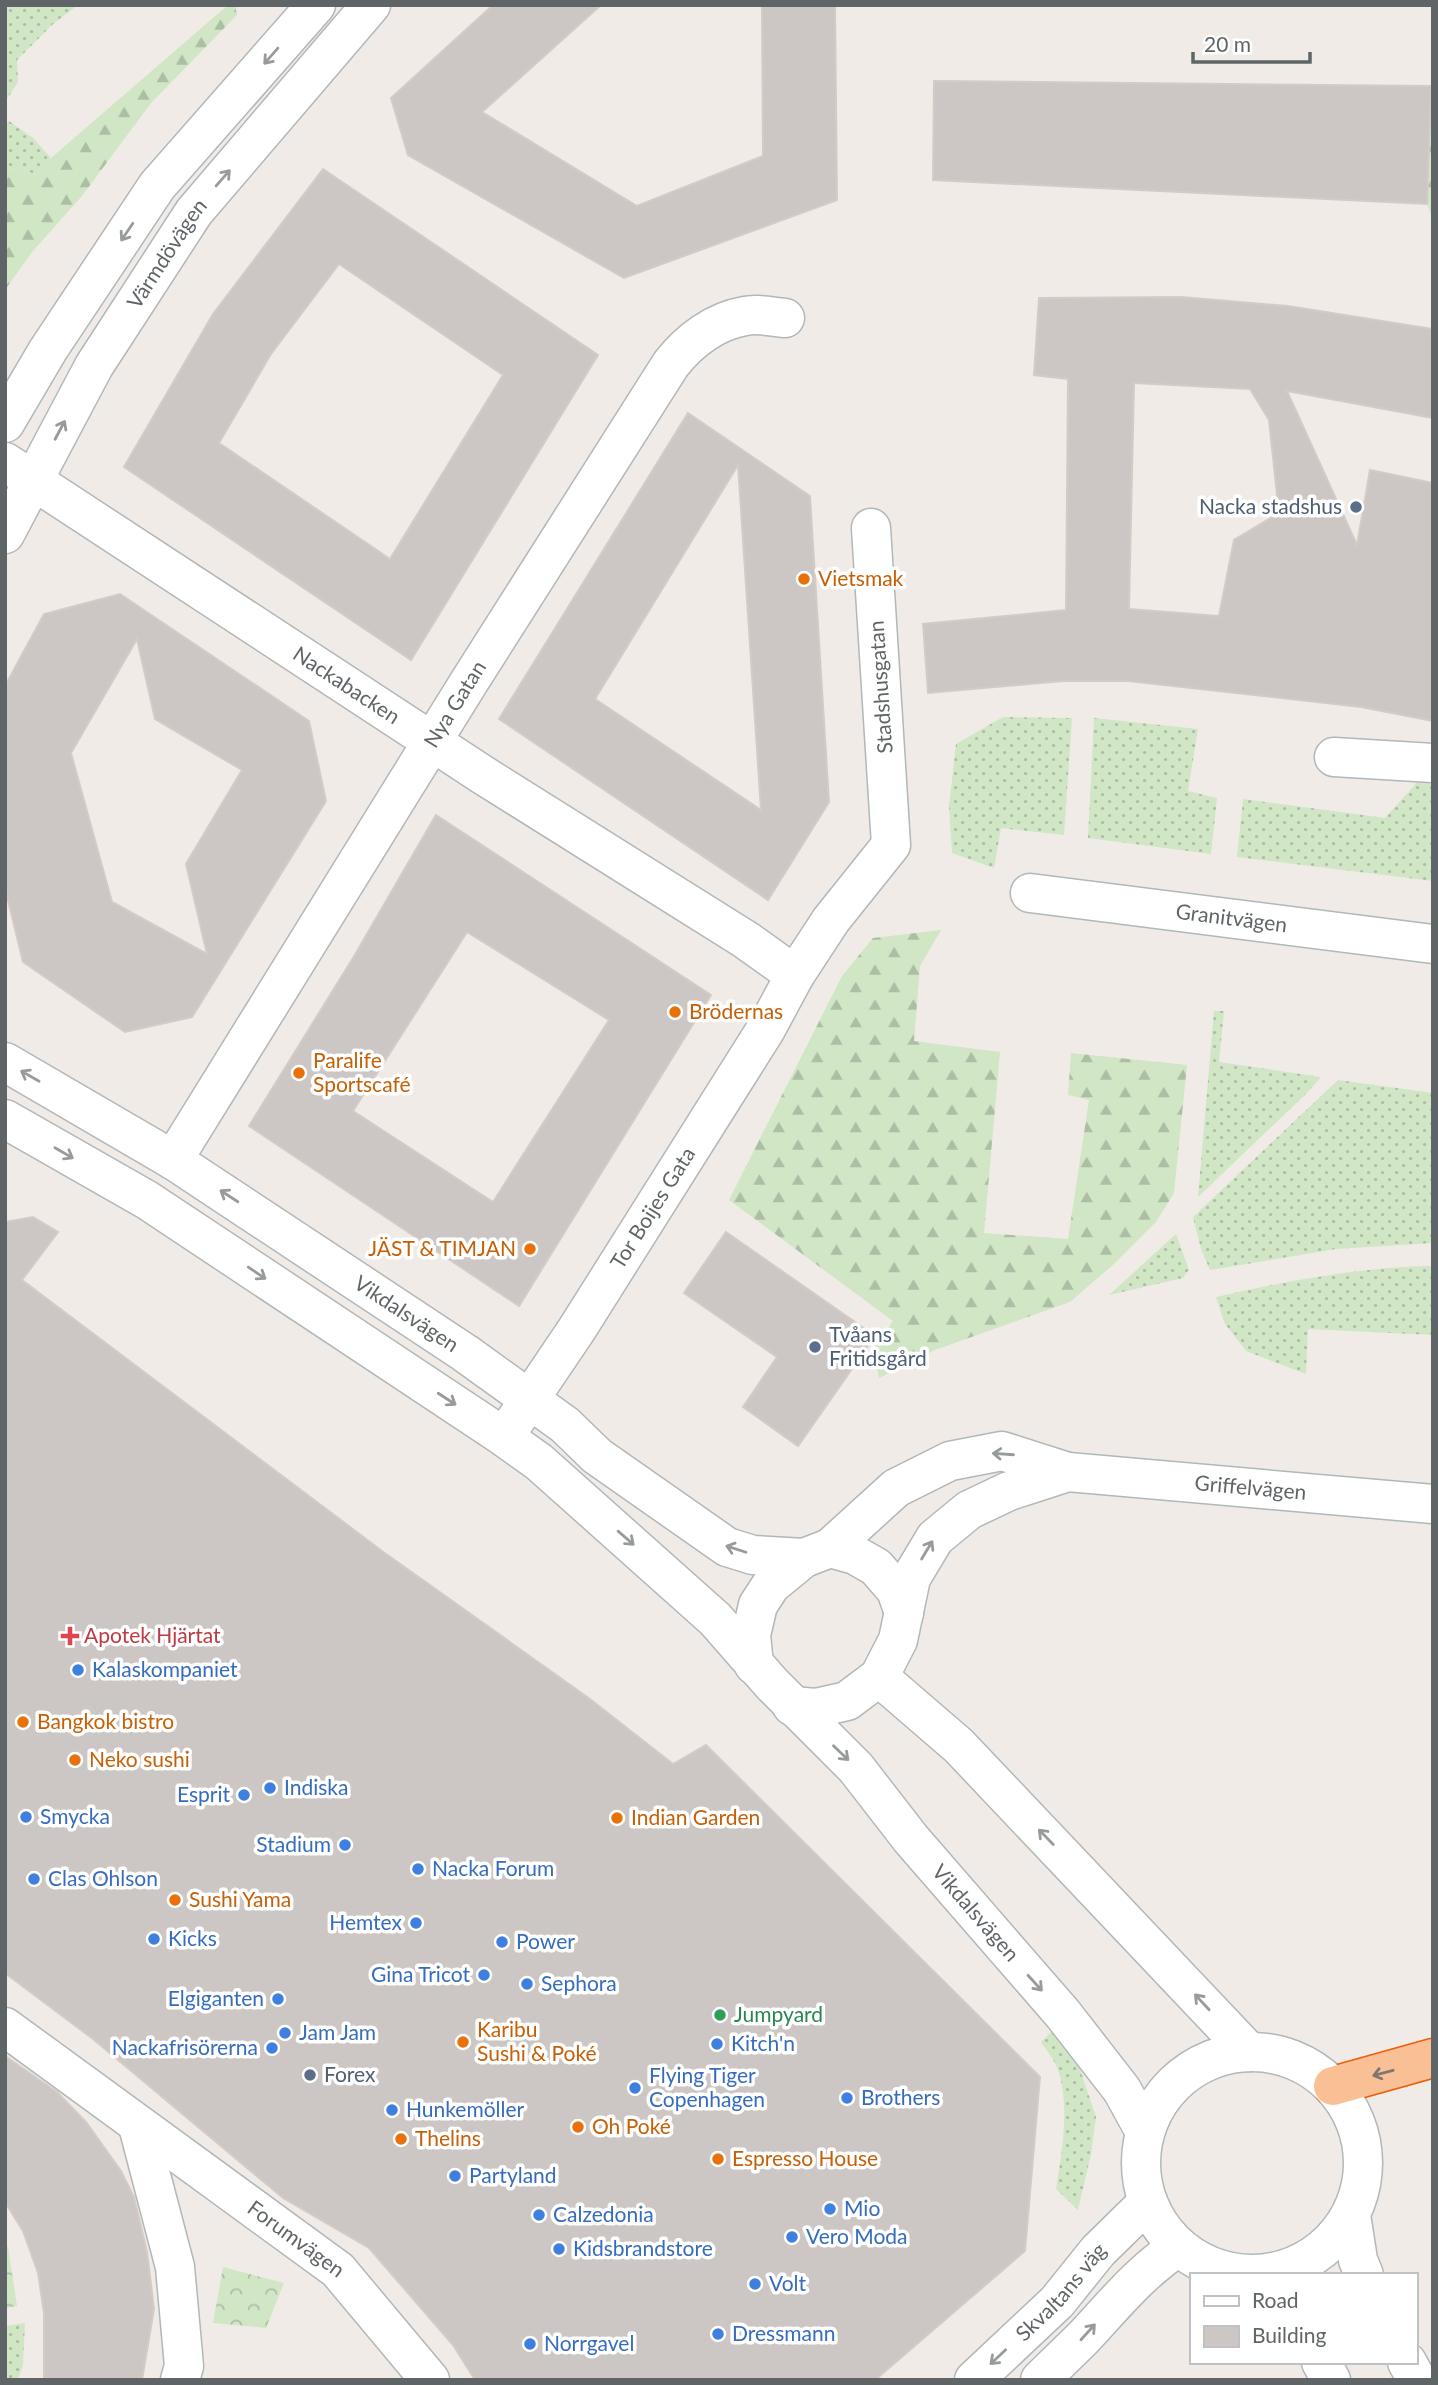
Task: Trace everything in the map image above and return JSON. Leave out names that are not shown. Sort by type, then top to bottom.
[{"type":"highway","points":[[1333,2086],[1433,2058]]},
{"type":"street","points":[[5,423],[48,350],[157,186],[316,5]]},
{"type":"street","name":"Värmdövägen","points":[[5,534],[19,471],[94,366],[194,212],[372,5]]},
{"type":"street","name":"Nya Gatan","points":[[173,1160],[432,742],[683,348],[716,325],[747,315],[785,318]]},
{"type":"street","name":"Nackabacken","points":[[19,471],[432,742],[747,940],[795,975]]},
{"type":"street","name":"Stadshusgatan","points":[[871,528],[891,845]]},
{"type":"street","points":[[1334,757],[1433,763]]},
{"type":"street","name":"Tor Boijes Gata","points":[[504,1437],[531,1399],[766,1029],[795,975],[831,920],[891,845]]},
{"type":"street","name":"Granitvägen","points":[[1030,893],[1433,944]]},
{"type":"street","name":"Vikdalsvägen","points":[[5,1062],[173,1160],[465,1353],[565,1425],[597,1456],[727,1547],[753,1555],[855,1555],[876,1567],[896,1590],[904,1613]]},
{"type":"street","name":"Vikdalsvägen","points":[[5,1119],[147,1200],[504,1437],[538,1462],[660,1568],[715,1619],[792,1706],[856,1768],[911,1839],[1063,2014],[1122,2090],[1145,2132]]},
{"type":"street","name":"Griffelvägen","points":[[817,1553],[896,1488],[950,1461],[1002,1451],[1068,1472],[1433,1504]]},
{"type":"street","name":"Griffelvägen","points":[[904,1613],[911,1578],[935,1538],[969,1510],[1009,1490],[1068,1472]]},
{"type":"street","points":[[754,1665],[751,1635],[758,1605],[771,1585],[817,1553]]},
{"type":"street","points":[[792,1706],[816,1708],[846,1700],[879,1677],[898,1640],[904,1613]]},
{"type":"street","points":[[879,1677],[959,1746],[1249,2052]]},
{"type":"street","name":"Forumvägen","points":[[5,2027],[138,2126],[275,2208],[338,2270],[430,2380]]},
{"type":"street","points":[[1232,2273],[1215,2269],[1178,2247],[1155,2219],[1142,2179],[1141,2155],[1145,2132],[1154,2110],[1184,2075],[1204,2063],[1226,2055],[1249,2052],[1294,2060],[1315,2071],[1333,2086],[1347,2104],[1357,2125],[1363,2148],[1364,2171],[1360,2193],[1351,2215],[1338,2234],[1322,2251],[1302,2263],[1268,2273]]},
{"type":"street","points":[[138,2126],[175,2267],[184,2366],[180,2380]]},
{"type":"street","name":"Skvaltans väg","points":[[974,2380],[1057,2302],[1098,2251],[1148,2202]]},
{"type":"street","points":[[1351,2215],[1358,2260],[1363,2273]]},
{"type":"street","points":[[1040,2380],[1083,2338],[1131,2284],[1153,2263],[1178,2247]]},
{"type":"street","points":[[1322,2364],[1331,2380]]},
{"type":"street","points":[[1408,2364],[1417,2380]]},
{"type":"green space","points":[[5,5],[78,5],[53,24],[17,60],[18,82],[5,102]]},
{"type":"green space","points":[[228,5],[235,5],[237,15],[151,103],[82,196],[32,252],[5,290],[5,168],[38,174],[51,158]]},
{"type":"green space","points":[[1433,42],[1433,220],[1427,204]]},
{"type":"green space","points":[[9,121],[33,138],[51,158],[38,174],[5,168],[5,125]]},
{"type":"green space","points":[[1003,717],[1072,718],[1064,835],[1001,828],[994,868],[952,853],[949,807],[956,744]]},
{"type":"green space","points":[[1094,718],[1198,729],[1188,791],[1217,798],[1211,854],[1088,838]]},
{"type":"green space","points":[[1419,780],[1433,785],[1433,881],[1237,857],[1243,799],[1385,818]]},
{"type":"green space","points":[[941,930],[920,966],[914,1041],[1000,1052],[984,1233],[1068,1239],[1089,1100],[1068,1095],[1071,1053],[1187,1065],[1174,1193],[1156,1222],[1070,1302],[935,1350],[879,1378],[873,1349],[893,1321],[729,1200],[842,976],[873,938]]},
{"type":"green space","points":[[1214,1011],[1224,1011],[1219,1062],[1321,1077],[1198,1197]]},
{"type":"green space","points":[[1338,1080],[1433,1093],[1433,1243],[1336,1249],[1210,1270],[1201,1249],[1193,1217]]},
{"type":"green space","points":[[1176,1234],[1189,1270],[1183,1278],[1109,1295]]},
{"type":"green space","points":[[1433,1266],[1433,1335],[1308,1329],[1306,1374],[1246,1351],[1225,1324],[1216,1297],[1324,1276]]},
{"type":"green space","points":[[1055,2028],[1080,2069],[1096,2117],[1091,2154],[1078,2210],[1056,2189],[1064,2129],[1064,2098],[1057,2066],[1041,2042]]},
{"type":"green space","points":[[5,2247],[8,2247],[17,2306],[5,2308]]},
{"type":"green space","points":[[223,2267],[284,2283],[266,2328],[213,2323]]},
{"type":"green space","points":[[25,2323],[23,2364],[18,2380],[5,2380],[5,2326]]},
{"type":"building","points":[[493,5],[601,5],[482,112],[637,206],[763,156],[762,5],[835,5],[837,200],[624,278],[408,155],[391,98]]},
{"type":"building","points":[[934,81],[1431,86],[1427,204],[933,180]]},
{"type":"building","points":[[323,169],[598,355],[411,660],[124,467],[213,314]],"holes":[[[339,264],[503,375],[390,559],[219,443],[271,354]]]},
{"type":"building","name":"Nacka stadshus","points":[[1181,297],[1288,306],[1433,329],[1433,418],[1287,391],[1357,545],[1370,470],[1433,483],[1433,721],[1361,707],[1128,681],[1063,681],[928,693],[923,624],[1066,610],[1068,379],[1034,375],[1039,298]],"holes":[[[1134,383],[1250,389],[1269,420],[1279,513],[1234,540],[1219,616],[1129,609]]]},
{"type":"building","points":[[688,413],[810,496],[829,802],[768,900],[499,719]],"holes":[[[738,465],[761,810],[595,699]]]},
{"type":"building","points":[[120,594],[309,721],[326,801],[192,1017],[125,1032],[23,962],[5,888],[5,686],[44,614]],"holes":[[[137,639],[155,719],[242,770],[186,864],[207,954],[112,902],[71,753]]]},
{"type":"building","points":[[436,815],[711,995],[519,1306],[249,1126],[353,958]],"holes":[[[467,932],[609,1020],[493,1202],[353,1111]]]},
{"type":"building","name":"Nacka Forum","points":[[33,1217],[58,1232],[22,1280],[382,1551],[590,1699],[673,1764],[706,1745],[1040,2077],[1025,2251],[875,2380],[475,2380],[453,2345],[369,2248],[283,2198],[93,2039],[5,1973],[5,1222]]},
{"type":"building","name":"Tvåans Fritidsgård","points":[[726,1232],[875,1336],[798,1446],[743,1407],[777,1357],[684,1293]]},
{"type":"building","points":[[5,2056],[57,2092],[86,2122],[121,2171],[134,2197],[147,2252],[154,2309],[142,2380],[44,2380],[44,2313],[38,2273],[23,2231],[5,2202]]},
{"type":"place","name":"Nacka stadshus","points":[[1356,507]]},
{"type":"place","name":"Vietsmak","points":[[804,579]]},
{"type":"place","name":"Brödernas","points":[[675,1012]]},
{"type":"place","name":"Paralife Sportscafé","points":[[299,1073]]},
{"type":"place","name":"JÄST & TIMJAN","points":[[530,1249]]},
{"type":"place","name":"Tvåans Fritidsgård","points":[[815,1347]]},
{"type":"place","name":"Apotek Hjärtat","points":[[70,1636]]},
{"type":"place","name":"Kalaskompaniet","points":[[78,1670]]},
{"type":"place","name":"Bangkok bistro","points":[[23,1722]]},
{"type":"place","name":"Neko sushi","points":[[75,1760]]},
{"type":"place","name":"Indiska","points":[[270,1788]]},
{"type":"place","name":"Esprit","points":[[244,1795]]},
{"type":"place","name":"Smycka","points":[[26,1817]]},
{"type":"place","name":"Indian Garden","points":[[617,1818]]},
{"type":"place","name":"Stadium","points":[[345,1845]]},
{"type":"place","name":"Nacka Forum","points":[[418,1869]]},
{"type":"place","name":"Clas Ohlson","points":[[34,1879]]},
{"type":"place","name":"Sushi Yama","points":[[175,1900]]},
{"type":"place","name":"Hemtex","points":[[416,1923]]},
{"type":"place","name":"Kicks","points":[[154,1939]]},
{"type":"place","name":"Power","points":[[502,1942]]},
{"type":"place","name":"Gina Tricot","points":[[484,1975]]},
{"type":"place","name":"Sephora","points":[[527,1984]]},
{"type":"place","name":"Elgiganten","points":[[278,1999]]},
{"type":"place","name":"Jumpyard","points":[[720,2015]]},
{"type":"place","name":"Jam Jam","points":[[285,2033]]},
{"type":"place","name":"Karibu Sushi & Poké","points":[[463,2042]]},
{"type":"place","name":"Kitch'n","points":[[717,2044]]},
{"type":"place","name":"Nackafrisörerna","points":[[272,2048]]},
{"type":"place","name":"Forex","points":[[310,2075]]},
{"type":"place","name":"Flying Tiger Copenhagen","points":[[635,2088]]},
{"type":"place","name":"Brothers","points":[[847,2098]]},
{"type":"place","name":"Hunkemöller","points":[[392,2110]]},
{"type":"place","name":"Oh Poké","points":[[578,2127]]},
{"type":"place","name":"Thelins","points":[[401,2139]]},
{"type":"place","name":"Espresso House","points":[[718,2159]]},
{"type":"place","name":"Partyland","points":[[455,2176]]},
{"type":"place","name":"Mio","points":[[830,2209]]},
{"type":"place","name":"Calzedonia","points":[[539,2215]]},
{"type":"place","name":"Vero Moda","points":[[792,2237]]},
{"type":"place","name":"Kidsbrandstore","points":[[559,2249]]},
{"type":"place","name":"Volt","points":[[755,2284]]},
{"type":"place","name":"Dressmann","points":[[718,2334]]},
{"type":"place","name":"Norrgavel","points":[[530,2344]]}]
